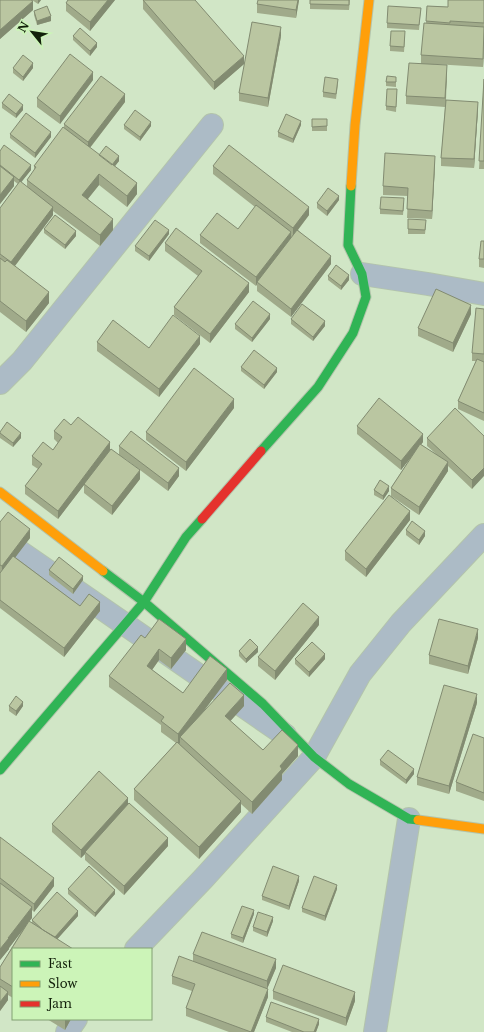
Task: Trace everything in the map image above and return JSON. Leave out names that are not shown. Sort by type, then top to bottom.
[{"type":"street","points":[[0,770],[144,602],[186,537],[318,387],[353,333],[366,297],[362,274],[348,245],[355,125],[369,0]]},
{"type":"street","points":[[0,383],[27,355],[212,124]]},
{"type":"street","points":[[362,274],[484,294]]},
{"type":"street","points":[[0,492],[144,602],[263,704],[314,757],[349,784],[409,820],[484,829]]},
{"type":"street","points":[[137,948],[203,879],[314,757],[360,674],[401,623],[484,535]]},
{"type":"street","points":[[0,538],[409,820],[484,825]]},
{"type":"street","points":[[375,1032],[409,820]]},
{"type":"street","points":[[66,1032],[75,1020]]},
{"type":"building","points":[[0,0],[31,0],[33,1],[0,30]]},
{"type":"building","points":[[68,0],[108,0],[90,22],[66,3]]},
{"type":"building","points":[[143,0],[195,0],[244,56],[214,82]]},
{"type":"building","points":[[258,0],[298,0],[296,10],[257,4]]},
{"type":"building","points":[[310,0],[349,0],[349,5],[310,4]]},
{"type":"building","points":[[448,0],[484,0],[484,23],[426,21],[427,6],[448,7]]},
{"type":"building","points":[[47,6],[51,16],[37,21],[34,11]]},
{"type":"building","points":[[388,6],[421,8],[419,25],[387,23]]},
{"type":"building","points":[[252,22],[281,27],[268,98],[239,93]]},
{"type":"building","points":[[424,23],[484,27],[483,59],[421,55]]},
{"type":"building","points":[[80,28],[97,43],[90,51],[73,36]]},
{"type":"building","points":[[391,31],[405,31],[404,47],[390,46]]},
{"type":"building","points":[[70,54],[93,72],[60,116],[37,98]]},
{"type":"building","points":[[23,55],[33,63],[23,77],[13,68]]},
{"type":"building","points":[[409,63],[447,65],[445,98],[406,96]]},
{"type":"building","points":[[101,76],[125,94],[88,142],[64,124]]},
{"type":"building","points":[[387,76],[396,77],[396,82],[386,82]]},
{"type":"building","points":[[325,77],[338,79],[336,94],[323,92]]},
{"type":"building","points":[[484,79],[484,161],[479,161]]},
{"type":"building","points":[[387,89],[397,89],[396,107],[386,106]]},
{"type":"building","points":[[9,94],[23,105],[16,114],[2,103]]},
{"type":"building","points":[[446,100],[478,102],[474,159],[441,158]]},
{"type":"building","points":[[135,110],[151,122],[140,137],[124,125]]},
{"type":"building","points":[[26,113],[51,132],[35,153],[10,134]]},
{"type":"building","points":[[286,114],[301,121],[293,139],[278,132]]},
{"type":"building","points":[[312,119],[327,119],[327,126],[312,127]]},
{"type":"building","points":[[63,127],[137,183],[127,196],[99,174],[82,195],[113,219],[100,235],[27,180],[36,167],[34,166]]},
{"type":"building","points":[[4,145],[31,165],[19,180],[0,165],[0,151]]},
{"type":"building","points":[[229,145],[309,207],[293,228],[213,166]]},
{"type":"building","points":[[106,146],[119,156],[112,165],[99,155]]},
{"type":"building","points":[[385,153],[435,156],[432,211],[407,209],[408,188],[383,186]]},
{"type":"building","points":[[0,166],[14,177],[0,195]]},
{"type":"building","points":[[20,181],[53,207],[11,262],[0,254],[0,208]]},
{"type":"building","points":[[328,188],[339,196],[327,211],[317,203]]},
{"type":"building","points":[[381,197],[404,198],[403,211],[380,209]]},
{"type":"building","points":[[256,205],[291,232],[256,277],[200,235],[217,213],[238,229]]},
{"type":"building","points":[[55,215],[76,231],[65,245],[44,229]]},
{"type":"building","points":[[408,219],[426,220],[425,230],[408,229]]},
{"type":"building","points":[[155,220],[169,230],[149,256],[135,246]]},
{"type":"building","points":[[176,228],[249,283],[210,334],[174,307],[202,271],[165,243]]},
{"type":"building","points":[[297,230],[331,256],[291,309],[257,282]]},
{"type":"building","points":[[481,241],[484,241],[484,259],[479,259]]},
{"type":"building","points":[[0,258],[5,262],[7,260],[49,292],[26,321],[0,301]]},
{"type":"building","points":[[336,265],[349,275],[341,286],[328,276]]},
{"type":"building","points":[[436,289],[471,305],[453,343],[418,328]]},
{"type":"building","points":[[253,301],[270,314],[252,338],[235,324]]},
{"type":"building","points":[[302,304],[325,321],[313,337],[291,319]]},
{"type":"building","points":[[476,308],[484,309],[484,354],[472,353]]},
{"type":"building","points":[[173,315],[200,336],[159,389],[97,342],[113,320],[149,348]]},
{"type":"building","points":[[254,350],[277,368],[264,385],[241,367]]},
{"type":"building","points":[[477,359],[484,362],[484,413],[458,401]]},
{"type":"building","points":[[194,368],[234,399],[186,462],[146,432]]},
{"type":"building","points":[[379,398],[423,434],[401,461],[357,426]]},
{"type":"building","points":[[455,408],[484,436],[484,468],[472,480],[427,438]]},
{"type":"building","points":[[78,417],[110,442],[58,511],[25,486],[42,464],[32,456],[43,442],[53,450],[62,437],[54,431],[64,419],[71,425]]},
{"type":"building","points":[[7,422],[21,433],[13,443],[0,433]]},
{"type":"building","points":[[131,431],[179,468],[168,483],[119,446]]},
{"type":"building","points":[[420,444],[448,462],[419,507],[391,488]]},
{"type":"building","points":[[111,449],[140,470],[112,506],[84,484]]},
{"type":"building","points":[[380,480],[389,486],[383,496],[374,490]]},
{"type":"building","points":[[389,495],[410,511],[366,569],[345,551]]},
{"type":"building","points":[[8,512],[30,529],[2,566],[0,565],[0,522]]},
{"type":"building","points":[[412,521],[425,531],[419,540],[406,530]]},
{"type":"building","points":[[13,556],[80,606],[89,594],[100,602],[64,648],[0,600],[0,573]]},
{"type":"building","points":[[59,557],[83,576],[73,589],[49,570]]},
{"type":"building","points":[[303,603],[319,617],[275,671],[258,657]]},
{"type":"building","points":[[159,619],[186,639],[171,658],[159,649],[147,666],[183,693],[210,656],[227,669],[178,734],[161,721],[164,717],[109,676],[141,635],[145,638]]},
{"type":"building","points":[[439,619],[478,629],[468,666],[429,655]]},
{"type":"building","points":[[250,639],[258,647],[246,659],[239,651]]},
{"type":"building","points":[[312,642],[325,654],[309,672],[295,659]]},
{"type":"building","points":[[230,683],[244,695],[225,716],[263,750],[282,730],[298,745],[280,766],[282,769],[252,802],[180,737]]},
{"type":"building","points":[[444,685],[477,694],[449,786],[417,777]]},
{"type":"building","points":[[16,696],[23,702],[16,711],[9,706]]},
{"type":"building","points":[[473,734],[484,738],[484,793],[456,782]]},
{"type":"building","points":[[177,742],[241,801],[199,847],[134,789]]},
{"type":"building","points":[[388,750],[414,769],[406,780],[380,760]]},
{"type":"building","points":[[99,771],[128,798],[81,850],[52,824]]},
{"type":"building","points":[[129,803],[168,838],[124,886],[85,852]]},
{"type":"building","points":[[0,837],[54,878],[34,904],[0,878]]},
{"type":"building","points":[[89,866],[115,890],[95,913],[68,889]]},
{"type":"building","points":[[273,866],[299,876],[289,906],[262,896]]},
{"type":"building","points":[[314,876],[337,885],[325,916],[302,908]]},
{"type":"building","points":[[0,883],[32,907],[0,949]]},
{"type":"building","points":[[57,892],[78,911],[55,937],[43,930],[32,920]]},
{"type":"building","points":[[242,906],[254,910],[243,938],[231,934]]},
{"type":"building","points":[[258,912],[273,917],[267,932],[253,927]]},
{"type":"building","points":[[29,921],[71,948],[12,948],[12,986],[0,979],[0,967]]},
{"type":"building","points":[[202,932],[276,959],[267,981],[193,954]]},
{"type":"building","points":[[179,956],[268,989],[251,1032],[186,1008],[195,984],[172,976]]},
{"type":"building","points":[[283,965],[355,992],[346,1018],[273,991]]},
{"type":"building","points":[[0,986],[8,992],[0,1002]]},
{"type":"building","points":[[271,1002],[319,1019],[314,1032],[304,1032],[266,1017]]},
{"type":"traffic: fast","points":[[261,451],[318,387],[353,333],[366,297],[362,274],[348,245],[351,186]]},
{"type":"traffic: fast","points":[[0,770],[144,602],[186,537],[202,519]]},
{"type":"traffic: fast","points":[[103,571],[144,602],[263,704],[314,757],[349,784],[409,819],[418,820]]},
{"type":"traffic: slow","points":[[351,186],[355,125],[369,0]]},
{"type":"traffic: slow","points":[[0,492],[103,571]]},
{"type":"traffic: slow","points":[[418,820],[484,829]]},
{"type":"traffic: jam","points":[[202,519],[261,451]]}]
